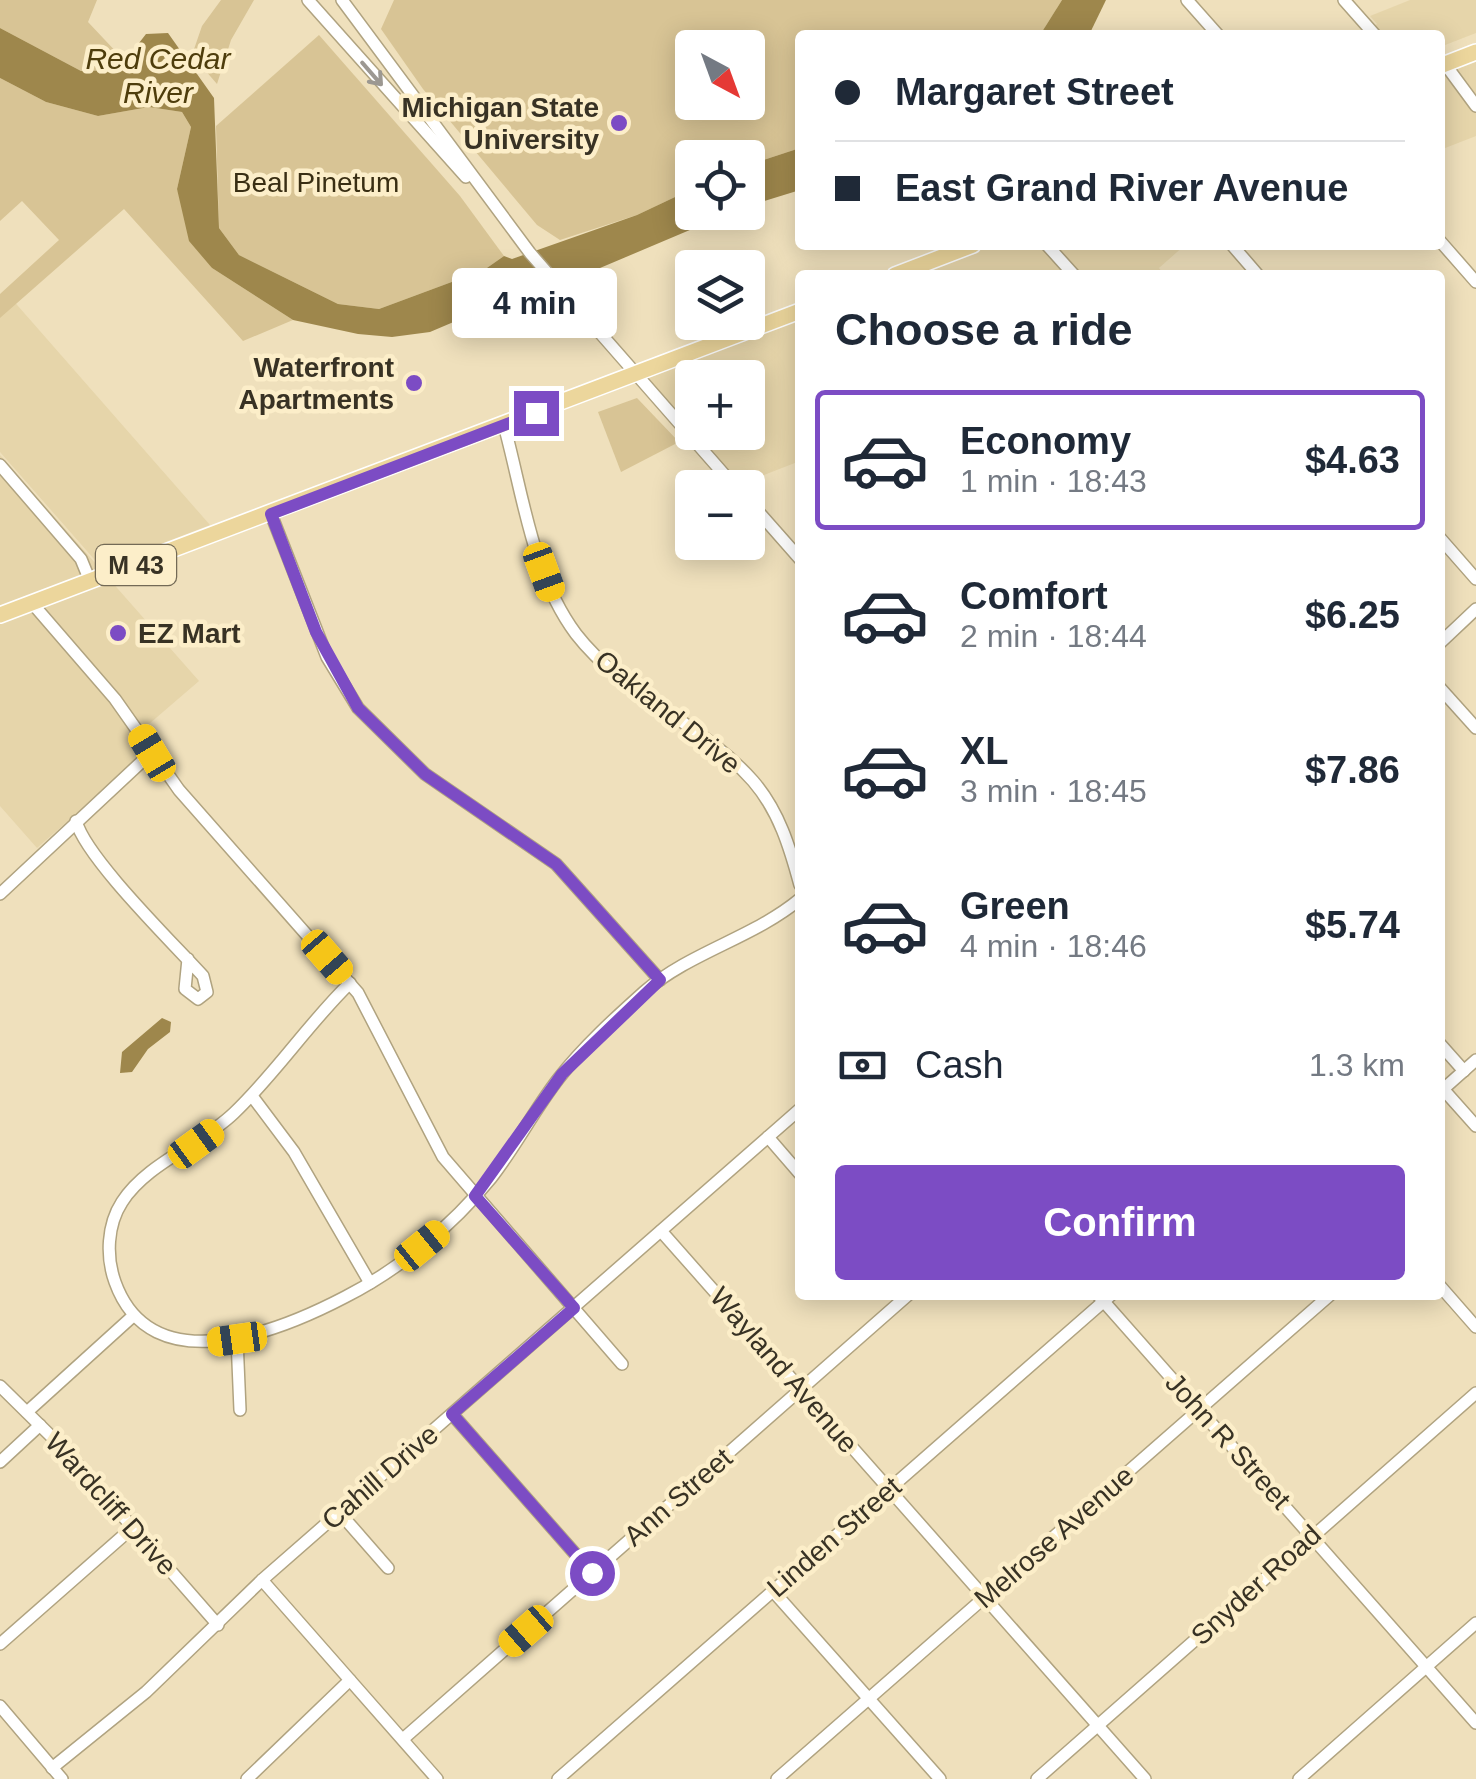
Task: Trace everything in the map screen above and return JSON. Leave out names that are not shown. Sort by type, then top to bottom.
[{"type":"main road","points":[[1445,64],[1476,52]]},
{"type":"main road","points":[[908,270],[960,250]]},
{"type":"main road","name":"M 43","points":[[0,615],[795,313]]},
{"type":"street","points":[[308,0],[442,155],[480,190]]},
{"type":"street","points":[[342,0],[480,190],[720,470]]},
{"type":"street","points":[[1187,0],[1214,30]]},
{"type":"street","points":[[1344,0],[1370,30]]},
{"type":"street","points":[[1445,67],[1476,106]]},
{"type":"street","points":[[1445,247],[1476,282]]},
{"type":"street","points":[[1052,250],[1070,270]]},
{"type":"street","points":[[1236,250],[1254,270]]},
{"type":"street","name":"Oakland Drive","points":[[504,425],[536,552],[565,618],[616,675],[732,760],[754,782],[783,830],[795,869]]},
{"type":"street","points":[[0,465],[82,559],[90,581]]},
{"type":"street","points":[[271,514],[316,632],[358,708],[425,774],[556,864],[660,980]]},
{"type":"street","points":[[765,516],[795,543]]},
{"type":"street","points":[[1445,544],[1476,579]]},
{"type":"street","points":[[32,603],[112,695],[152,753],[350,984],[381,1030],[428,1134],[475,1196],[622,1364]]},
{"type":"street","points":[[1445,637],[1476,609]]},
{"type":"street","points":[[1445,694],[1476,728]]},
{"type":"street","points":[[0,894],[152,753]]},
{"type":"street","points":[[76,821],[90,848],[188,959]]},
{"type":"street","points":[[350,984],[316,1016],[252,1096],[214,1130],[146,1176],[120,1204],[112,1224],[110,1266],[133,1316],[172,1338],[194,1342],[237,1339],[314,1312],[370,1283],[441,1230],[475,1196],[562,1074],[660,980],[795,902]]},
{"type":"street","points":[[1445,1050],[1464,1071]]},
{"type":"street","points":[[1445,1087],[1476,1060]]},
{"type":"street","points":[[1445,1093],[1476,1126]]},
{"type":"street","points":[[252,1096],[294,1152],[370,1283]]},
{"type":"street","name":"Cahill Drive","points":[[52,1768],[146,1692],[262,1580],[795,1114]]},
{"type":"street","points":[[768,1137],[795,1168]]},
{"type":"street","name":"Wayland Avenue","points":[[661,1231],[1145,1779]]},
{"type":"street","points":[[1445,1292],[1476,1327]]},
{"type":"street","name":"Ann Street","points":[[403,1740],[902,1300]]},
{"type":"street","name":"Linden Street","points":[[558,1779],[1101,1300]]},
{"type":"street","name":"John R Street","points":[[1107,1300],[1476,1722]]},
{"type":"street","name":"Melrose Avenue","points":[[777,1779],[1324,1300]]},
{"type":"street","points":[[27,1412],[133,1316]]},
{"type":"street","points":[[237,1339],[240,1410]]},
{"type":"street","name":"Wardcliff Drive","points":[[0,1386],[40,1425],[218,1625]]},
{"type":"street","name":"Snyder Road","points":[[1037,1779],[1476,1392]]},
{"type":"street","points":[[452,1414],[592,1573]]},
{"type":"street","points":[[0,1462],[40,1425]]},
{"type":"street","points":[[339,1512],[388,1568]]},
{"type":"street","points":[[0,1644],[132,1528]]},
{"type":"street","points":[[262,1580],[437,1779]]},
{"type":"street","points":[[773,1591],[940,1779]]},
{"type":"street","points":[[1298,1779],[1476,1623]]},
{"type":"street","points":[[247,1779],[350,1680]]},
{"type":"street","points":[[0,1706],[62,1779]]},
{"type":"shaded area","points":[[1410,0],[1476,0],[1476,33],[1445,45],[1445,30],[1370,30],[1377,24],[1370,16]]},
{"type":"shaded area","points":[[1476,55],[1476,136],[1445,148],[1445,67]]},
{"type":"shaded area","points":[[966,250],[1179,250],[1160,270],[913,270]]},
{"type":"shaded area","points":[[11,298],[210,525],[101,567],[0,452],[0,308]]},
{"type":"shaded area","points":[[795,315],[795,463],[765,475],[765,470],[722,470],[704,450],[765,450],[765,360],[677,360],[729,340],[765,340],[765,326]]},
{"type":"shaded area","points":[[675,361],[675,417],[638,375]]},
{"type":"shaded area","points":[[0,455],[199,681],[135,736],[145,753],[37,848],[0,806]]},
{"type":"green space","points":[[0,0],[97,0],[88,22],[120,56],[118,70],[81,71],[0,28]]},
{"type":"green space","points":[[221,0],[254,0],[231,40],[217,84],[192,55],[202,26]]},
{"type":"green space","name":"Michigan State University","points":[[394,0],[1062,0],[1043,30],[795,30],[795,150],[765,159],[765,140],[675,140],[675,197],[637,215],[560,240],[537,225],[423,89],[381,29]]},
{"type":"green space","name":"Beal Pinetum","points":[[319,35],[460,196],[504,256],[484,270],[379,309],[338,304],[239,255],[219,228],[216,126]]},
{"type":"green space","points":[[0,78],[46,102],[98,116],[149,107],[182,112],[191,127],[177,189],[212,268],[293,320],[243,341],[124,209],[0,318],[0,294],[59,240],[22,201],[0,221]]},
{"type":"green space","points":[[637,398],[675,438],[675,444],[621,472],[598,412]]},
{"type":"water","points":[[1062,0],[1106,0],[1091,30],[1043,30]]},
{"type":"water","name":"Red Cedar River","points":[[0,28],[81,71],[118,70],[146,34],[168,33],[214,98],[219,228],[239,255],[338,304],[379,309],[484,270],[504,256],[512,259],[637,215],[675,197],[675,230],[690,230],[574,279],[524,292],[430,332],[392,337],[293,320],[212,268],[189,241],[177,189],[191,127],[182,112],[149,107],[98,116],[46,102],[0,78]]},
{"type":"water","points":[[795,150],[795,192],[765,201],[765,159]]},
{"type":"water","points":[[162,1018],[171,1022],[170,1032],[148,1049],[132,1072],[120,1073],[122,1052]]},
{"type":"place","name":"Michigan State University","points":[[619,123]]},
{"type":"place","name":"Waterfront Apartments","points":[[414,383]]},
{"type":"place","name":"EZ Mart","points":[[118,633]]},
{"type":"route","points":[[536,413],[271,514],[316,632],[340,682],[376,730],[425,774],[556,864],[660,980],[562,1074],[475,1196],[574,1308],[452,1414],[592,1573]]}]
